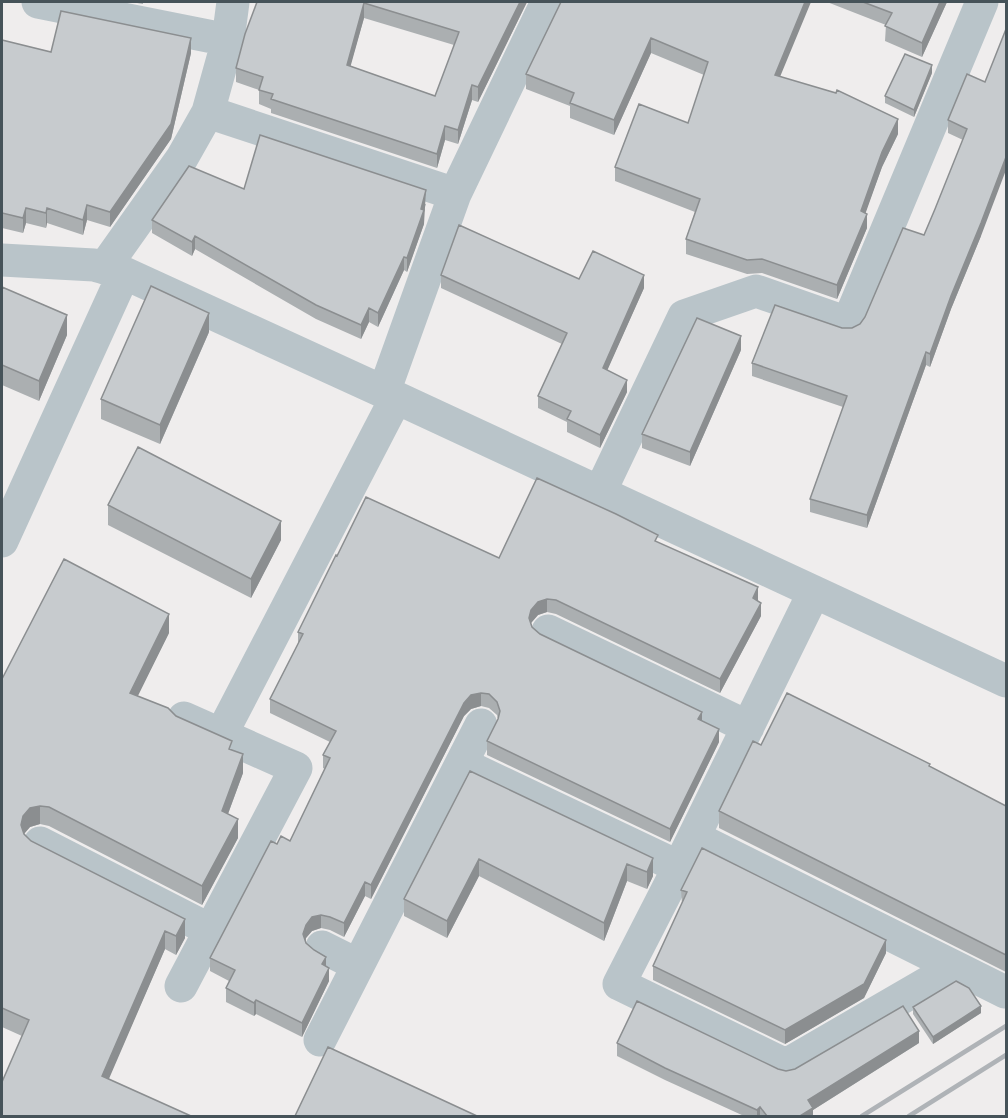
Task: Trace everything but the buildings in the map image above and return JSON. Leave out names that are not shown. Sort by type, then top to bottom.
[{"type":"street","points":[[38,2],[228,40]]},
{"type":"street","points":[[2,541],[114,270],[208,112],[228,40],[233,2]]},
{"type":"street","points":[[221,735],[390,395],[455,194],[546,2]]},
{"type":"street","points":[[600,492],[684,316],[756,291],[848,323],[982,2]]},
{"type":"street","points":[[208,112],[455,194]]},
{"type":"street","points":[[2,260],[94,265],[114,270],[390,395],[1006,681]]},
{"type":"street","points":[[814,592],[619,984],[786,1065],[955,967]]},
{"type":"street","points":[[548,632],[748,727]]},
{"type":"street","points":[[181,986],[296,768],[184,718]]},
{"type":"street","points":[[320,1040],[481,725]]},
{"type":"street","points":[[462,764],[679,867]]},
{"type":"street","points":[[694,837],[1005,992]]},
{"type":"street","points":[[40,843],[210,930]]},
{"type":"street","points":[[322,947],[358,965]]},
{"type":"railway","points":[[862,1116],[1006,1026]]},
{"type":"railway","points":[[909,1116],[1006,1055]]}]
